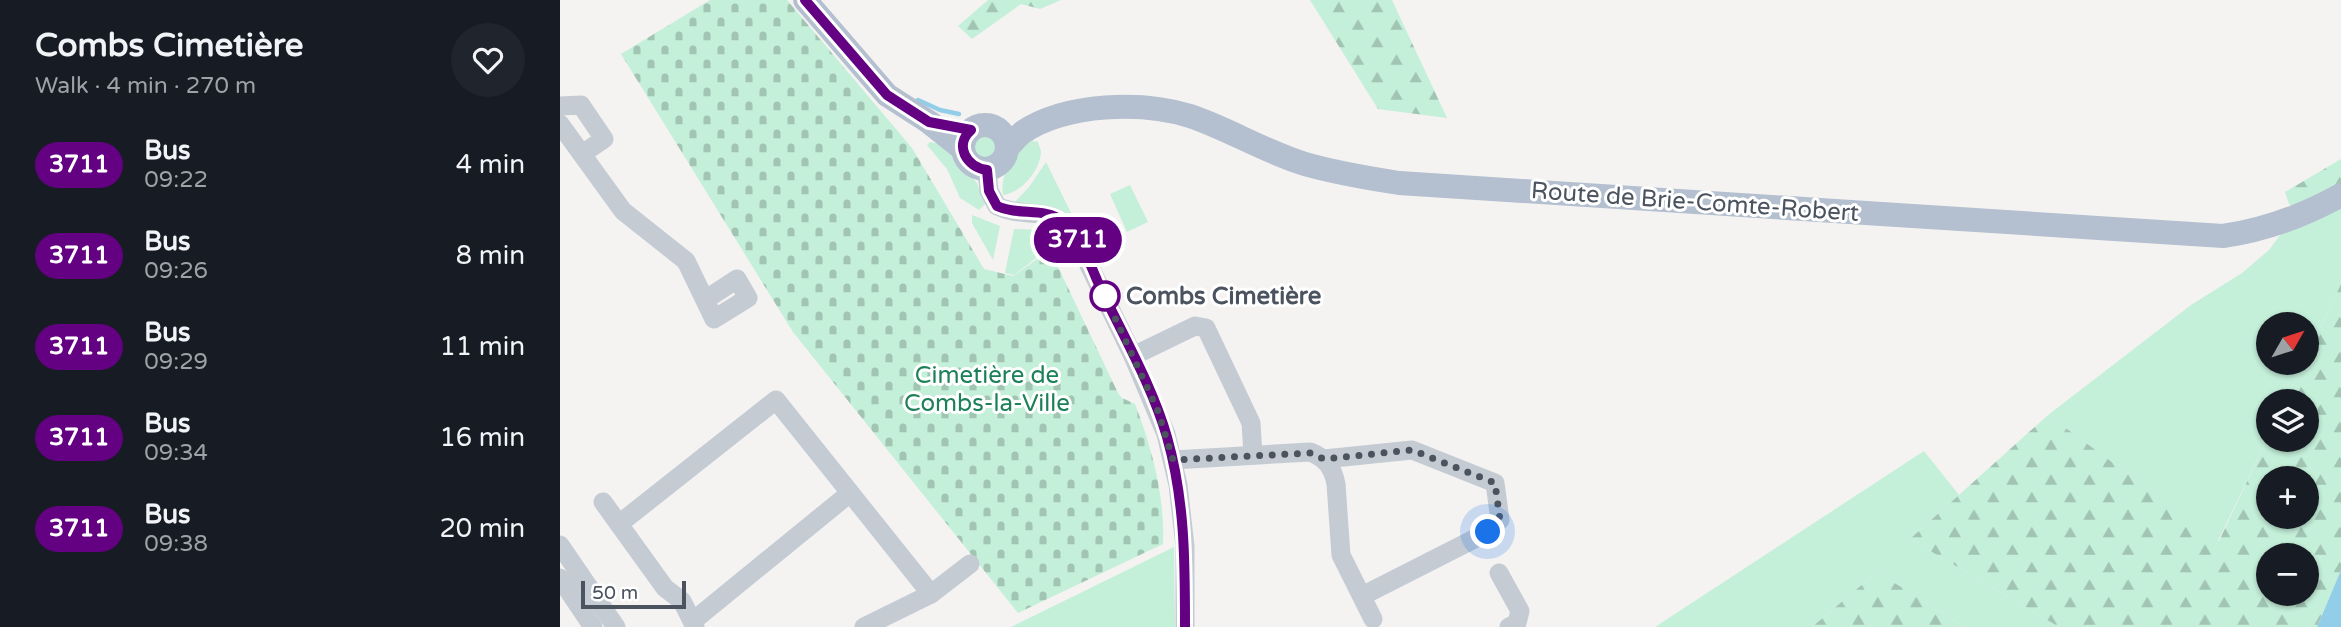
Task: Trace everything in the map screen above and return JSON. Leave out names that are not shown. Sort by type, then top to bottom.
[{"type":"main road","points":[[805,0],[887,95],[929,122],[975,135],[1001,131],[1008,147],[1001,164],[987,170],[971,165],[966,159],[975,135]]},
{"type":"main road","name":"Route de Brie-Comte-Robert","points":[[1008,147],[1023,132],[1054,118],[1084,110],[1133,105],[1189,116],[1303,163],[1349,175],[1399,183],[2223,236],[2254,232],[2285,222],[2341,195]]},
{"type":"main road","name":"Route de Brie-Comte-Robert","points":[[975,135],[1026,119],[1054,118]]},
{"type":"street","points":[[560,106],[581,105],[604,139],[582,154]]},
{"type":"street","points":[[560,124],[623,211],[686,261],[705,300]]},
{"type":"street","points":[[987,170],[989,191],[997,206],[1011,211],[1054,216],[1073,230],[1158,411],[1178,485],[1185,546],[1185,627]]},
{"type":"street","points":[[1133,356],[1195,326],[1206,328],[1251,423],[1253,455]]},
{"type":"street","points":[[619,524],[776,400],[931,594]]},
{"type":"street","points":[[1173,460],[1310,453],[1324,459],[1412,450],[1495,483],[1500,520],[1488,532],[1362,596]]},
{"type":"street","points":[[1324,459],[1336,484],[1341,555],[1373,619]]},
{"type":"street","points":[[603,502],[665,588],[682,601],[694,624],[850,493]]},
{"type":"street","points":[[560,545],[616,627]]},
{"type":"street","points":[[864,627],[931,594],[970,564]]},
{"type":"street","points":[[1499,573],[1520,611],[1517,623],[1509,627]]},
{"type":"street","points":[[560,578],[593,627]]},
{"type":"green space","name":"Cimetière de Combs-la-Ville","points":[[710,0],[787,0],[912,148],[984,269],[1013,276],[1050,250],[1118,393],[1135,404],[1156,472],[1162,508],[1163,544],[1018,613],[793,332],[621,54]]},
{"type":"green space","points":[[988,0],[1061,0],[1040,9],[1021,4],[972,39],[958,26]]},
{"type":"green space","points":[[1310,0],[1392,0],[1447,118],[1378,109]]},
{"type":"green space","points":[[986,135],[995,138],[998,147],[995,156],[986,159],[977,156],[974,147],[977,138]]},
{"type":"green space","points":[[1033,139],[1034,142],[1037,141],[1041,151],[1037,166],[1023,186],[1003,195],[1002,186],[1007,171],[1015,157]]},
{"type":"green space","points":[[930,142],[953,147],[960,162],[977,183],[985,204],[979,210],[960,198],[947,169],[927,145]]},
{"type":"green space","points":[[2341,159],[2341,184],[2296,208],[2289,204],[2285,192]]},
{"type":"green space","points":[[1046,162],[1076,223],[1053,207],[1014,203]]},
{"type":"green space","points":[[1130,185],[1148,222],[1127,232],[1110,194]]},
{"type":"green space","points":[[2341,204],[2341,284],[2319,331],[2319,312],[2256,312],[2256,375],[2298,375],[2291,389],[2256,389],[2256,452],[2261,452],[2218,541],[2048,415],[2191,305],[2242,273],[2269,250],[2283,231]]},
{"type":"green space","points":[[972,215],[1000,226],[993,260],[972,223]]},
{"type":"green space","points":[[1014,229],[1042,230],[1053,245],[1014,275],[1005,273]]},
{"type":"green space","points":[[2341,284],[2341,570],[2317,627],[2059,627],[1910,539],[2048,415],[2219,541],[2261,452],[2319,452],[2319,389],[2291,389],[2298,375],[2319,375],[2319,331]]},
{"type":"green space","points":[[1924,451],[1959,495],[1910,539],[2059,627],[1965,627],[1877,572],[1812,627],[1655,627]]},
{"type":"green space","points":[[1174,547],[1175,627],[1011,627]]},
{"type":"green space","points":[[1877,572],[1965,627],[1812,627]]},
{"type":"water","points":[[2341,570],[2341,627],[2317,627]]},
{"type":"waterway","points":[[918,100],[940,110],[959,114]]},
{"type":"bus line","name":"3711","points":[[805,0],[887,95],[929,122],[971,130],[962,149],[971,165],[987,170],[989,191],[997,206],[1011,211],[1054,216],[1073,230],[1133,356],[1166,434],[1178,485],[1185,546],[1185,627]]},
{"type":"place","name":"Combs Cimetière","points":[[1105,296]]},
{"type":"route","points":[[1105,296],[1158,411],[1173,460],[1310,453],[1324,459],[1412,450],[1495,483],[1500,520],[1488,532]]}]
